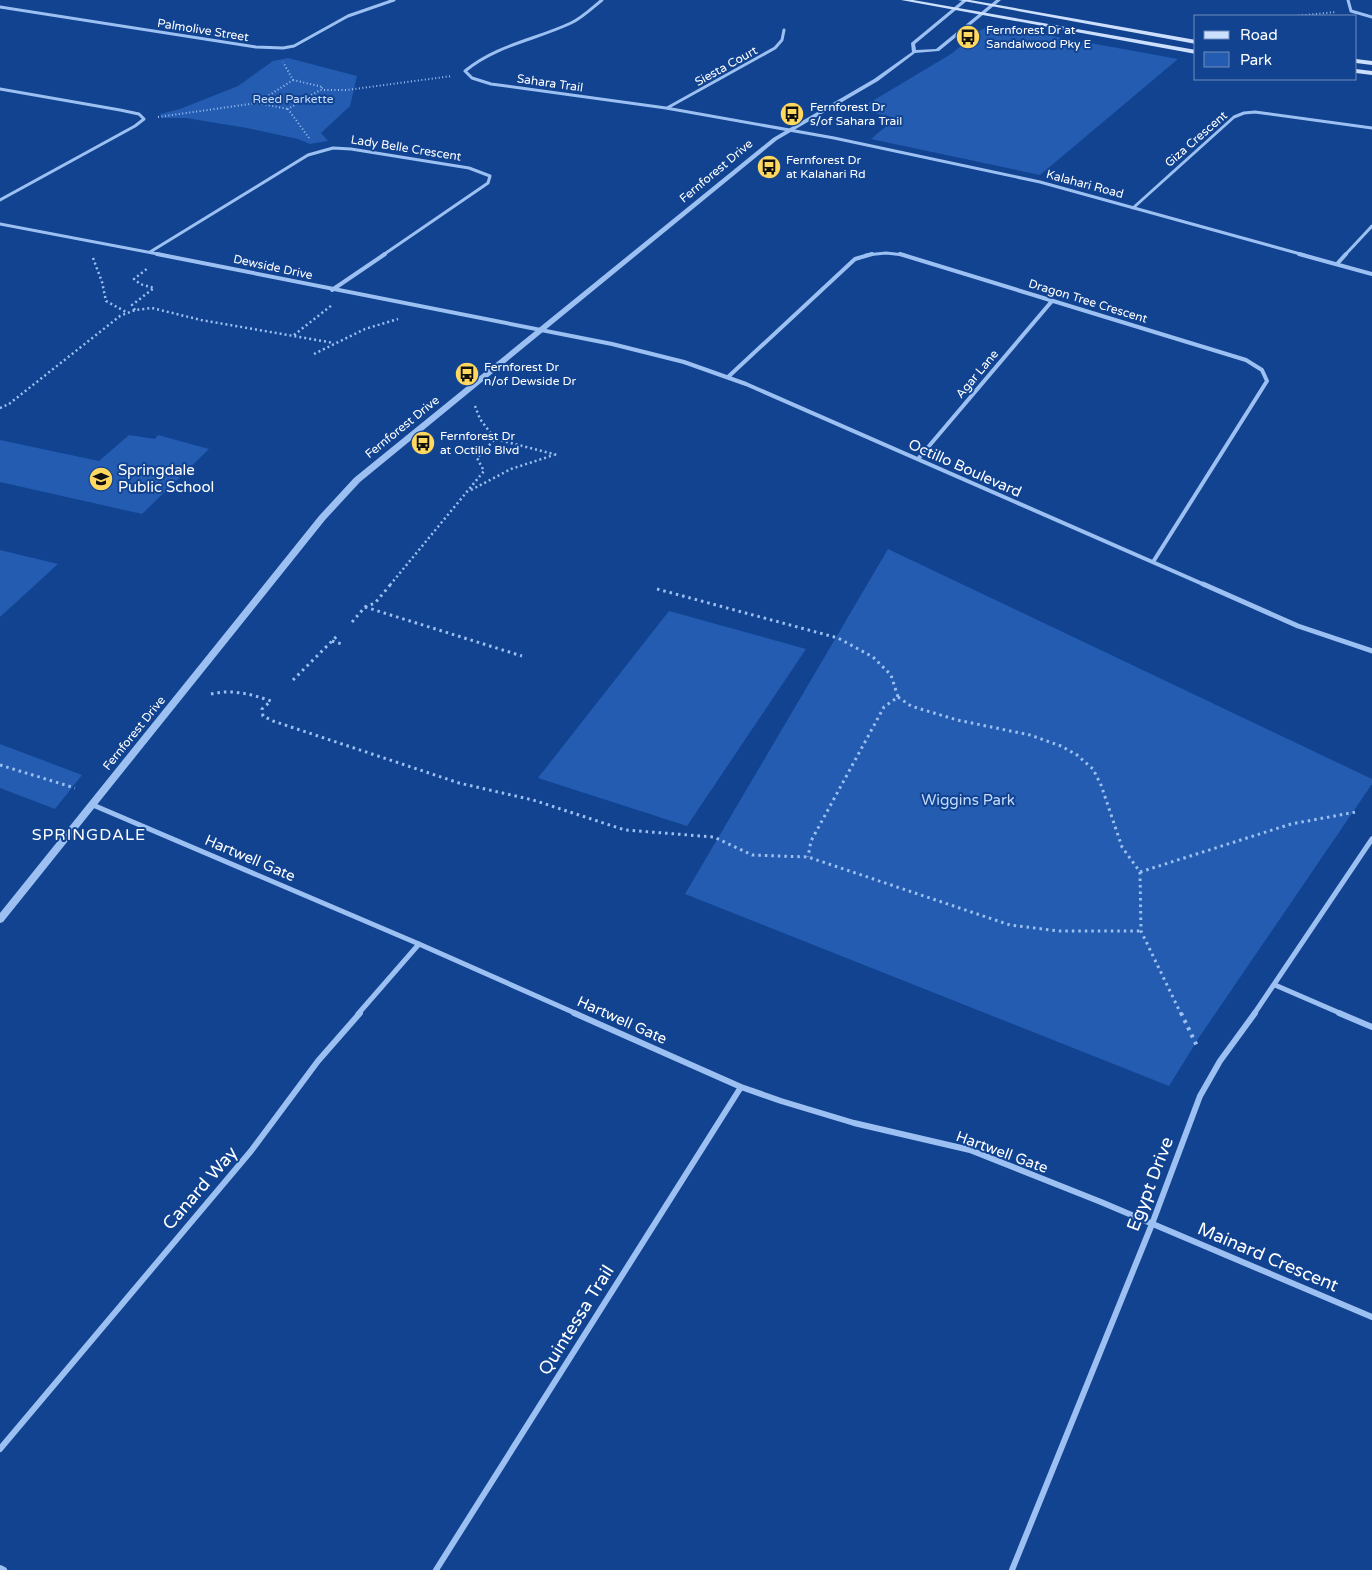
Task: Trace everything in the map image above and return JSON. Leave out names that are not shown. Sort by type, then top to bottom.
[{"type":"main road","points":[[904,0],[1194,52]]},
{"type":"main road","points":[[964,0],[1194,42]]},
{"type":"main road","points":[[1357,61],[1372,63]]},
{"type":"main road","points":[[1357,71],[1372,73]]},
{"type":"street","name":"Palmolive Street","points":[[0,7],[256,47],[276,48],[294,46],[348,16],[394,0]]},
{"type":"street","points":[[467,74],[465,71],[480,59],[572,22],[586,14],[602,0]]},
{"type":"street","name":"Fernforest Drive","points":[[914,52],[913,44],[955,10],[964,0]]},
{"type":"street","name":"Fernforest Drive","points":[[0,920],[339,498],[377,462],[746,162],[789,130],[876,80],[914,52],[937,50],[1000,0]]},
{"type":"street","points":[[1348,0],[1351,11],[1372,17]]},
{"type":"street","name":"Siesta Court","points":[[666,108],[775,48],[782,40],[784,30]]},
{"type":"street","name":"Sahara Trail","points":[[467,74],[472,78],[491,84],[666,108],[789,130]]},
{"type":"street","points":[[0,89],[120,110],[139,114],[144,118],[135,126],[0,200]]},
{"type":"street","name":"Giza Crescent","points":[[1133,208],[1234,117],[1244,113],[1268,113],[1372,128]]},
{"type":"street","name":"Kalahari Road","points":[[789,130],[1040,182],[1372,274]]},
{"type":"street","name":"Lady Belle Crescent","points":[[150,252],[308,155],[333,148],[351,148],[469,168],[490,176],[488,183],[332,290]]},
{"type":"street","name":"Dewside Drive","points":[[0,224],[541,330]]},
{"type":"street","points":[[1337,264],[1372,226]]},
{"type":"street","name":"Dragon Tree Crescent","points":[[728,377],[854,259],[869,253],[897,253],[1246,360],[1262,370],[1267,381],[1153,562]]},
{"type":"street","name":"Agar Lane","points":[[918,459],[1052,301]]},
{"type":"street","name":"Octillo Boulevard","points":[[541,330],[650,352],[728,377],[1298,626],[1372,651]]},
{"type":"street","name":"Hartwell Gate","points":[[93,805],[419,944],[741,1087],[854,1123],[970,1150],[1152,1224]]},
{"type":"street","name":"Egypt Drive","points":[[1012,1570],[1152,1224],[1200,1096],[1220,1061],[1275,985],[1372,839]]},
{"type":"street","name":"Canard Way","points":[[0,1449],[251,1151],[318,1061],[419,944]]},
{"type":"street","points":[[1275,985],[1372,1027]]},
{"type":"street","name":"Quintessa Trail","points":[[436,1570],[741,1087]]},
{"type":"street","name":"Mainard Crescent","points":[[1152,1224],[1372,1318]]},
{"type":"street","points":[[0,1568],[4,1570]]},
{"type":"path","points":[[1307,15],[1351,11]]},
{"type":"path","points":[[276,48],[294,80]]},
{"type":"path","points":[[144,118],[257,103],[288,109],[320,90],[347,90],[467,74]]},
{"type":"path","points":[[257,103],[294,80],[323,87],[320,90]]},
{"type":"path","points":[[288,109],[319,152]]},
{"type":"path","points":[[96,256],[92,259],[102,282],[106,301],[126,312]]},
{"type":"path","points":[[135,310],[132,305],[154,288],[139,284],[134,278],[150,266]]},
{"type":"path","points":[[294,336],[327,309],[351,294]]},
{"type":"path","points":[[0,408],[9,404],[126,312],[135,310],[152,308],[202,320],[334,343]]},
{"type":"path","points":[[314,354],[374,324],[398,319]]},
{"type":"path","points":[[468,491],[524,462],[558,455],[495,439],[480,418],[475,404]]},
{"type":"path","points":[[352,622],[365,607],[375,603],[484,472],[477,458],[495,439]]},
{"type":"path","points":[[657,589],[838,638],[873,657],[891,675],[898,697],[911,706],[956,720],[1030,735],[1061,746],[1077,755],[1093,769],[1101,785],[1122,847],[1140,872],[1141,931],[1197,1046]]},
{"type":"path","points":[[365,607],[522,656]]},
{"type":"path","points":[[293,680],[338,636]]},
{"type":"path","points":[[332,641],[342,644]]},
{"type":"path","points":[[211,694],[230,690],[246,692],[271,701],[262,710],[262,716],[273,721],[459,783],[533,800],[626,830],[714,837],[752,855],[808,857],[1010,925],[1039,931],[1091,933],[1141,931]]},
{"type":"path","points":[[808,857],[811,841],[884,707],[898,697]]},
{"type":"path","points":[[0,765],[75,788]]},
{"type":"path","points":[[1140,872],[1291,824],[1356,812]]},
{"type":"green space","points":[[990,26],[1178,59],[1040,175],[871,139],[896,118],[859,109],[951,54],[981,30]]},
{"type":"green space","name":"Reed Parkette","points":[[288,58],[357,76],[350,106],[321,133],[328,141],[310,144],[298,139],[247,128],[186,118],[162,118],[160,114],[180,109],[238,86],[273,61]]},
{"type":"green space","points":[[129,435],[155,439],[158,435],[209,449],[142,514],[0,482],[0,440],[99,461]]},
{"type":"green space","name":"Wiggins Park","points":[[888,549],[1372,779],[1372,784],[1200,1036],[1169,1086],[685,894]]},
{"type":"green space","points":[[0,550],[58,564],[0,617]]},
{"type":"green space","points":[[669,611],[806,649],[687,826],[538,778]]},
{"type":"green space","points":[[0,744],[82,775],[55,809],[0,788]]},
{"type":"place","name":"Fernforest Dr at Sandalwood Pky E","points":[[968,37]]},
{"type":"place","name":"Fernforest Dr s/of Sahara Trail","points":[[792,114]]},
{"type":"place","name":"Fernforest Dr at Kalahari Rd","points":[[769,167]]},
{"type":"place","name":"Fernforest Dr n/of Dewside Dr","points":[[467,374]]},
{"type":"place","name":"Fernforest Dr at Octillo Blvd","points":[[423,443]]},
{"type":"place","name":"Springdale Public School","points":[[101,479]]},
{"type":"district","name":"SPRINGDALE","points":[[89,835]]}]
